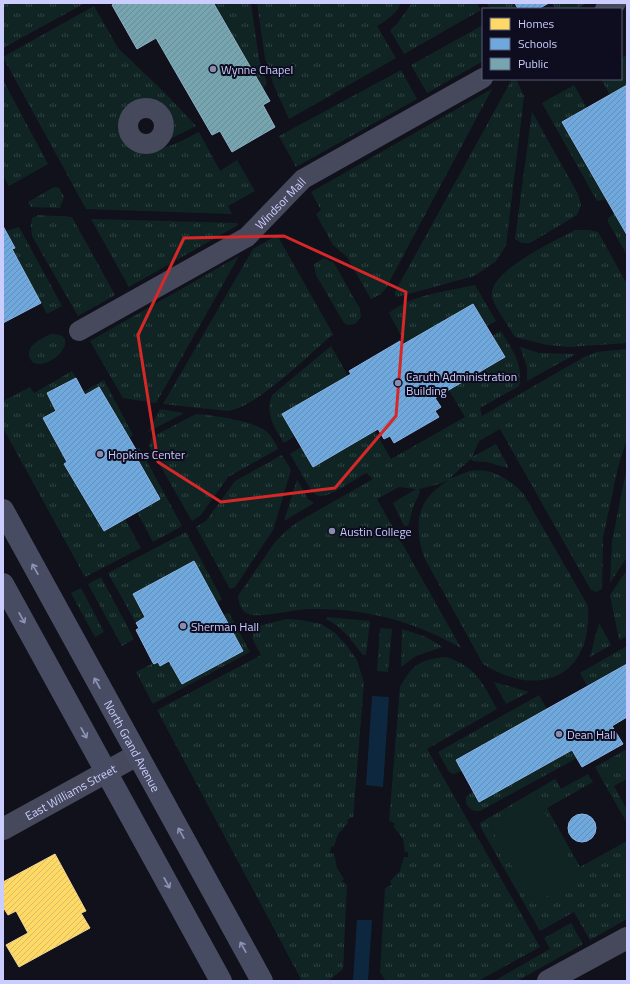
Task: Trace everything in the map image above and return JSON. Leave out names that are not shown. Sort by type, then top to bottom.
[{"type":"main road","name":"North Grand Avenue","points":[[3,510],[262,981]]},
{"type":"main road","points":[[3,584],[221,981]]},
{"type":"street","name":"Windsor Mall","points":[[80,331],[247,237],[303,179],[482,79]]},
{"type":"street","name":"East Williams Street","points":[[3,829],[137,755]]},
{"type":"street","points":[[548,981],[627,938]]},
{"type":"highlighted area","points":[[284,236],[406,292],[396,416],[335,488],[221,502],[158,462],[138,335],[184,238]]},
{"type":"green space","points":[[3,3],[85,3],[3,48]]},
{"type":"green space","points":[[251,3],[259,59],[267,83],[263,89],[214,4]]},
{"type":"green space","points":[[257,3],[401,3],[394,14],[377,26],[396,58],[289,119],[274,86],[265,58]]},
{"type":"green space","points":[[412,3],[476,3],[481,10],[404,54],[390,30],[397,24]]},
{"type":"green space","points":[[487,3],[515,3],[518,8],[490,8]]},
{"type":"green space","points":[[552,3],[587,3],[578,8],[554,8]]},
{"type":"green space","points":[[94,6],[118,48],[165,93],[196,126],[168,140],[155,141],[162,134],[164,121],[157,112],[149,108],[141,109],[134,113],[130,120],[129,128],[132,136],[141,143],[159,148],[174,144],[199,132],[220,171],[237,160],[255,191],[228,206],[232,214],[86,209],[3,57]]},
{"type":"green space","points":[[482,26],[482,62],[427,93],[411,65]]},
{"type":"green space","points":[[627,55],[627,85],[610,95],[602,80],[622,80],[622,58]]},
{"type":"green space","points":[[401,70],[417,99],[296,167],[279,136]]},
{"type":"green space","points":[[3,80],[48,164],[9,186],[3,175]]},
{"type":"green space","points":[[511,80],[516,80],[524,96],[506,246],[495,262],[474,276],[397,297],[395,292]]},
{"type":"green space","points":[[574,85],[587,108],[563,122],[606,199],[598,201],[542,103]]},
{"type":"green space","points":[[492,89],[386,288],[381,294],[371,299],[347,257],[333,245],[316,214],[321,210],[311,192]]},
{"type":"green space","points":[[532,112],[578,194],[581,205],[577,215],[530,243],[522,243],[515,239]]},
{"type":"green space","points":[[54,187],[59,188],[64,197],[60,208],[31,207],[28,202]]},
{"type":"green space","points":[[615,213],[627,235],[627,255],[608,222],[608,218]]},
{"type":"green space","points":[[38,215],[72,217],[115,295],[78,316],[32,236],[32,218]]},
{"type":"green space","points":[[91,219],[237,223],[238,225],[129,287]]},
{"type":"green space","points":[[19,227],[62,306],[47,314],[12,249],[14,248],[6,231]]},
{"type":"green space","points":[[575,230],[589,230],[598,232],[627,284],[627,343],[569,347],[547,345],[515,337],[493,301],[493,287],[500,277],[511,267],[539,249]]},
{"type":"green space","points":[[277,235],[333,334],[268,390],[254,400],[240,407],[228,411],[163,404],[253,249]]},
{"type":"green space","points":[[239,256],[156,403],[123,398],[90,341]]},
{"type":"green space","points":[[324,258],[334,263],[360,309],[361,317],[355,324],[348,325],[344,323],[316,275],[314,264]]},
{"type":"green space","points":[[475,285],[496,321],[487,326],[473,304],[405,343],[389,313],[408,302],[430,294]]},
{"type":"green space","points":[[501,331],[516,357],[520,371],[519,386],[480,408],[482,416],[584,357],[597,352],[627,349],[627,439],[618,467],[603,538],[602,589],[596,592],[591,590],[500,429],[479,441],[472,457],[496,444],[508,468],[487,462],[473,461],[471,459],[450,478],[470,471],[485,471],[499,475],[506,479],[523,493],[588,606],[587,630],[582,650],[572,665],[559,675],[543,680],[524,680],[504,675],[483,664],[425,559],[420,543],[419,525],[422,509],[431,494],[448,480],[419,489],[420,492],[413,507],[408,526],[404,526],[393,503],[416,489],[399,487],[377,499],[461,648],[425,630],[370,614],[330,609],[296,610],[259,615],[246,613],[240,606],[238,596],[275,542],[296,523],[373,479],[366,473],[332,493],[319,496],[314,494],[311,490],[290,454],[301,447],[313,467],[375,431],[391,459],[465,417],[449,390],[505,357],[492,336]]},
{"type":"green space","points":[[51,334],[60,335],[64,338],[64,348],[60,354],[48,362],[41,364],[34,363],[29,355],[31,347]]},
{"type":"green space","points":[[331,346],[348,376],[282,414],[295,436],[284,443],[274,426],[270,414],[270,402],[272,395]]},
{"type":"green space","points":[[520,347],[539,353],[576,354],[527,381],[527,367]]},
{"type":"green space","points":[[72,371],[76,378],[47,393],[56,411],[43,418],[67,462],[64,464],[104,530],[125,519],[141,548],[85,577],[3,428],[3,401],[30,387],[34,393]]},
{"type":"green space","points":[[104,380],[133,435],[129,438],[126,432],[124,433],[83,392]]},
{"type":"green space","points":[[160,409],[184,413],[148,432]]},
{"type":"green space","points":[[196,414],[231,419],[257,426],[268,433],[278,449],[228,477],[201,515],[192,521],[149,446],[152,437]]},
{"type":"green space","points":[[139,447],[182,526],[153,542],[137,512],[160,499],[135,455],[138,453],[135,450]]},
{"type":"green space","points":[[282,455],[291,470],[273,530],[235,587],[230,589],[196,527],[206,521],[235,481]]},
{"type":"green space","points":[[627,467],[627,557],[610,583],[612,541]]},
{"type":"green space","points":[[297,480],[308,499],[314,503],[284,521]]},
{"type":"green space","points":[[186,532],[222,599],[217,603],[194,562],[133,594],[145,617],[136,623],[108,573]]},
{"type":"green space","points":[[627,570],[627,636],[619,640],[610,595]]},
{"type":"green space","points":[[101,577],[134,639],[122,646],[88,584]]},
{"type":"green space","points":[[81,588],[104,632],[95,637],[71,593]]},
{"type":"green space","points":[[229,613],[250,652],[153,704],[136,672],[153,663],[158,662],[160,666],[169,661],[182,684],[243,651],[223,615]]},
{"type":"green space","points":[[327,617],[370,621],[366,655],[363,655],[343,631],[326,619]]},
{"type":"green space","points":[[286,619],[321,624],[335,633],[357,660],[364,683],[353,818],[352,817],[347,820],[348,823],[338,834],[334,846],[331,847],[330,853],[334,853],[337,868],[344,879],[342,881],[347,885],[343,969],[328,981],[302,981],[157,710],[261,655],[252,638],[255,627]]},
{"type":"green space","points":[[599,623],[611,645],[590,657]]},
{"type":"green space","points":[[380,628],[392,629],[388,672],[377,671]]},
{"type":"green space","points":[[402,629],[426,637],[443,647],[416,656],[401,667]]},
{"type":"green space","points":[[627,646],[627,664],[587,686],[580,673]]},
{"type":"green space","points":[[446,657],[465,665],[478,677],[497,709],[427,749],[540,947],[478,981],[386,981],[380,972],[385,888],[392,885],[390,881],[400,871],[404,857],[408,857],[408,852],[405,852],[403,839],[393,826],[395,824],[391,821],[389,822],[400,687],[409,673],[418,664],[429,660]]},
{"type":"green space","points":[[494,682],[529,692],[506,704]]},
{"type":"green space","points":[[539,695],[547,709],[456,759],[462,771],[453,774],[449,772],[438,752]]},
{"type":"green space","points":[[627,749],[627,779],[614,786],[627,810],[627,823],[595,767]]},
{"type":"green space","points":[[572,750],[577,758],[480,811],[469,808],[466,803],[466,797],[473,791],[480,801]]},
{"type":"green space","points":[[588,774],[593,782],[547,808],[580,867],[627,841],[627,919],[590,940],[574,912],[540,931],[481,828],[480,823],[555,779],[561,789]]},
{"type":"green space","points":[[536,797],[580,878],[533,904],[488,823]]},
{"type":"green space","points":[[571,923],[583,944],[517,981],[494,981],[550,949],[544,938]]},
{"type":"water","points":[[372,696],[389,697],[383,787],[366,785]]},
{"type":"water","points":[[357,920],[372,920],[368,981],[353,981]]},
{"type":"building: Homes","points":[[55,854],[86,911],[81,913],[90,928],[19,967],[6,945],[28,933],[16,911],[8,915],[3,907],[3,882]]},
{"type":"building: Schools","points":[[515,3],[549,3],[540,8],[518,8]]},
{"type":"building: Schools","points":[[627,85],[627,235],[562,122]]},
{"type":"building: Schools","points":[[3,226],[15,248],[12,249],[41,303],[3,323]]},
{"type":"building: Schools","name":"Caruth Administration Building","points":[[473,304],[505,357],[435,398],[441,407],[435,411],[439,417],[394,443],[390,436],[384,439],[378,429],[313,467],[282,414],[351,374],[349,371],[400,341],[402,345]]},
{"type":"building: Schools","name":"Hopkins Center","points":[[76,378],[85,395],[99,387],[138,453],[135,455],[160,499],[104,531],[64,464],[67,462],[43,418],[56,411],[47,393]]},
{"type":"building: Schools","name":"Sherman Hall","points":[[194,561],[243,651],[182,684],[169,661],[160,666],[158,662],[153,663],[136,630],[139,628],[136,623],[145,617],[133,594]]},
{"type":"building: Schools","name":"Dean Hall","points":[[627,664],[627,717],[612,726],[623,744],[582,767],[572,750],[479,802],[456,760]]},
{"type":"building: Schools","points":[[582,814],[592,818],[596,828],[592,838],[582,842],[572,838],[568,828],[572,818]]},
{"type":"building: Public","name":"Wynne Chapel","points":[[115,3],[215,3],[214,4],[270,101],[263,105],[275,127],[232,152],[220,131],[212,135],[156,38],[137,49],[112,5]]},
{"type":"place","name":"Wynne Chapel","points":[[213,69]]},
{"type":"place","name":"Caruth Administration Building","points":[[398,383]]},
{"type":"place","name":"Hopkins Center","points":[[100,454]]},
{"type":"place","name":"Austin College","points":[[332,531]]},
{"type":"place","name":"Sherman Hall","points":[[183,626]]},
{"type":"place","name":"Dean Hall","points":[[559,734]]}]
